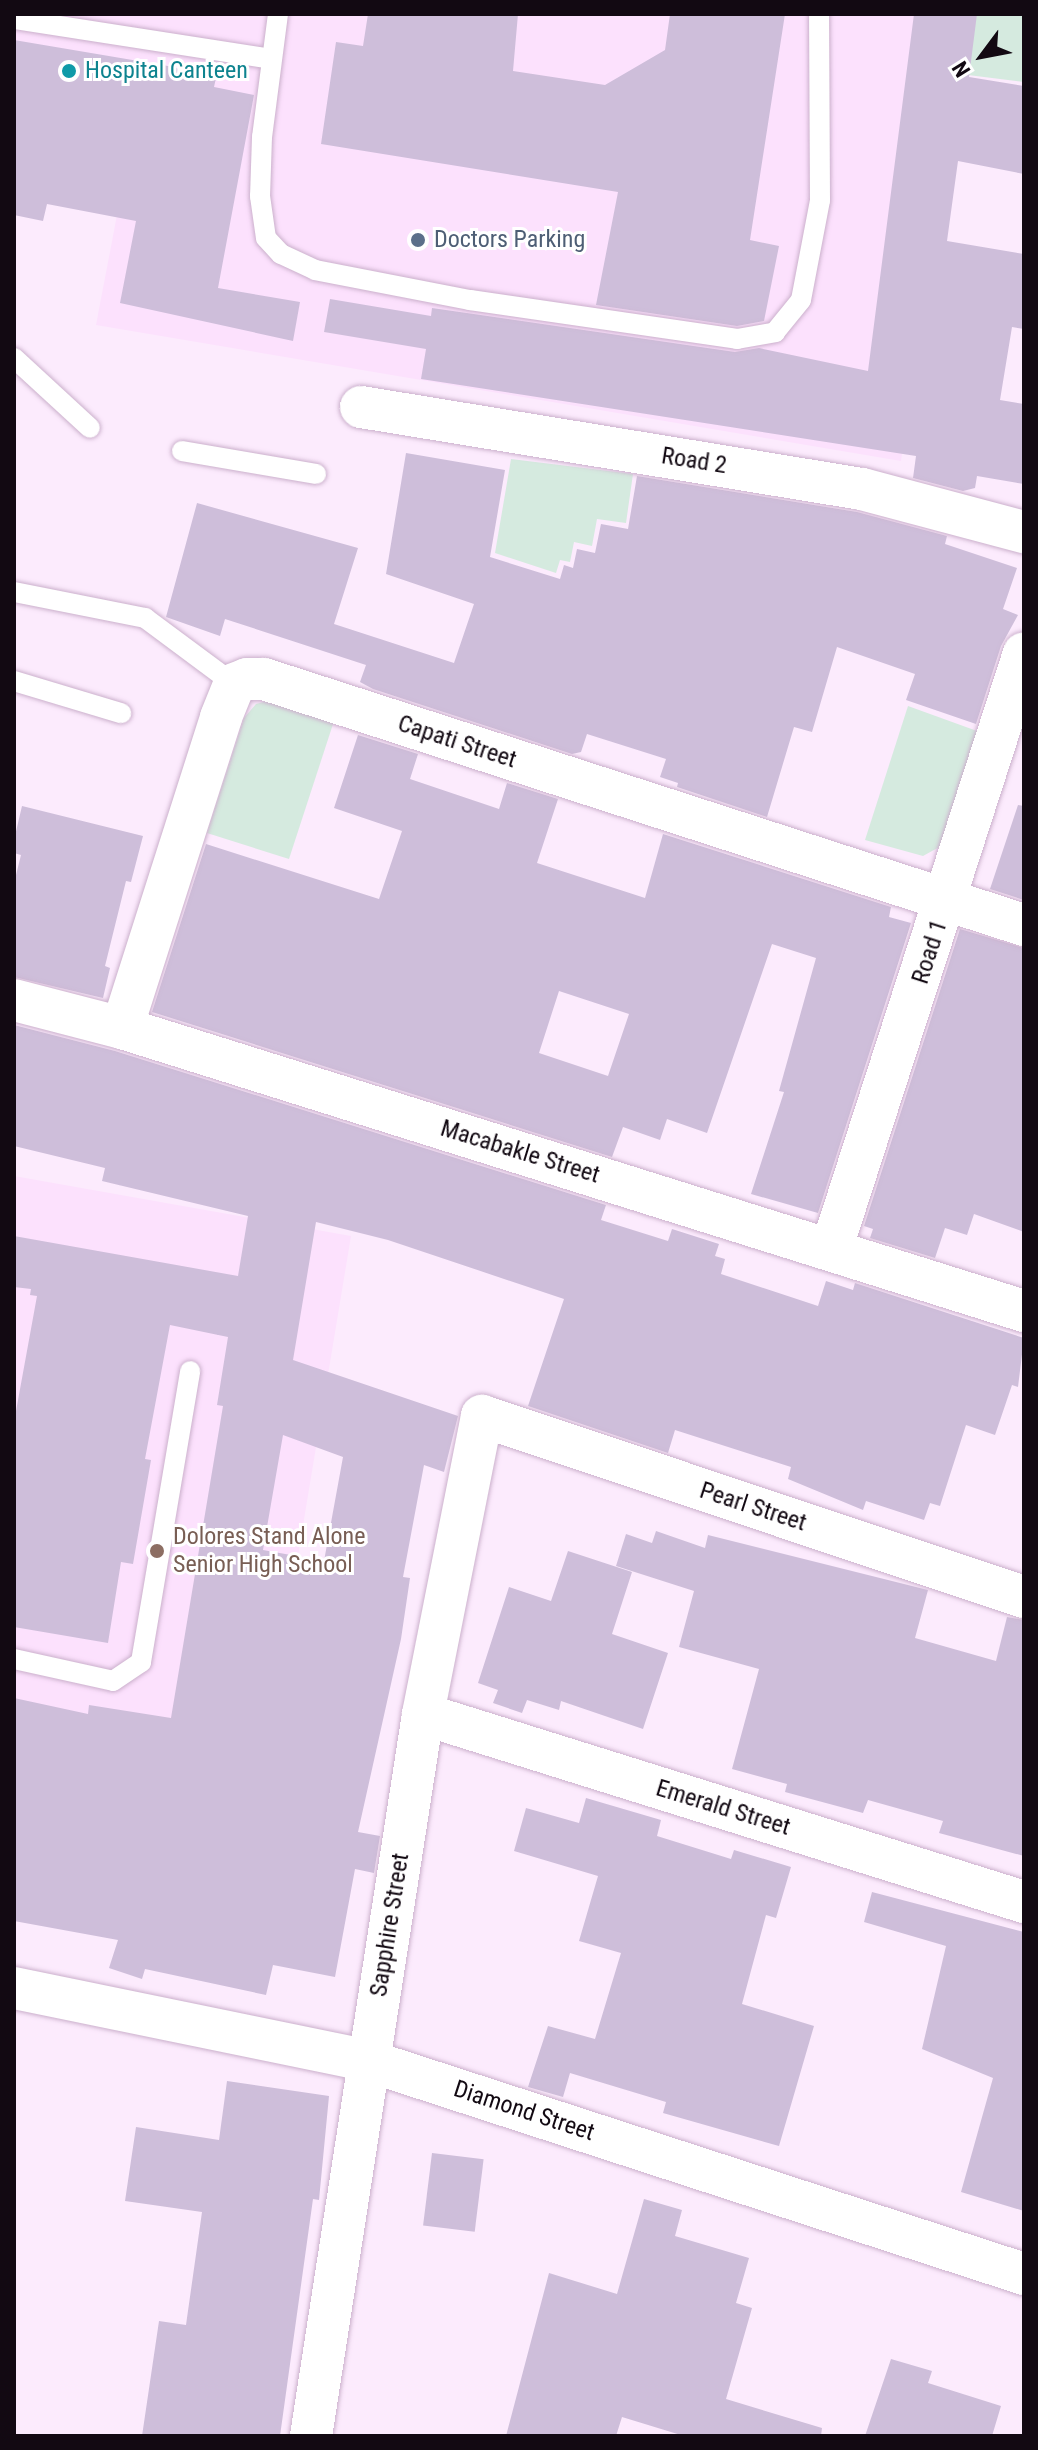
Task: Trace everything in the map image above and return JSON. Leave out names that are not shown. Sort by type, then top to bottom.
[{"type":"street","name":"Road 2","points":[[361,407],[862,489],[1024,532]]},
{"type":"street","name":"Road 1","points":[[831,1250],[947,901],[1024,653]]},
{"type":"street","name":"Capati Street","points":[[234,684],[264,679],[1024,925]]},
{"type":"street","points":[[122,1028],[234,684]]},
{"type":"street","name":"Macabakle Street","points":[[14,1000],[122,1028],[1024,1311]]},
{"type":"street","name":"Pearl Street","points":[[482,1416],[1024,1597]]},
{"type":"street","name":"Sapphire Street","points":[[311,2436],[423,1714],[482,1416]]},
{"type":"street","name":"Emerald Street","points":[[423,1714],[1024,1902]]},
{"type":"street","name":"Diamond Street","points":[[14,1988],[369,2061],[1024,2274]]},
{"type":"lane","points":[[278,14],[262,137],[262,220],[266,238],[297,265],[470,300],[737,339],[775,332],[801,300],[820,200],[819,14]]},
{"type":"lane","points":[[14,19],[271,59]]},
{"type":"lane","points":[[14,358],[90,428]]},
{"type":"lane","points":[[182,451],[316,474]]},
{"type":"lane","points":[[14,592],[145,618],[234,684]]},
{"type":"lane","points":[[14,681],[121,713]]},
{"type":"lane","points":[[14,1659],[113,1681],[141,1662],[150,1630],[190,1371]]},
{"type":"shaded area","points":[[14,14],[964,14],[901,461],[96,325],[138,105],[14,85]]},
{"type":"shaded area","name":"Dolores Stand Alone Senior High School","points":[[14,1176],[351,1236],[257,1803],[14,1762]]},
{"type":"green space","points":[[976,14],[1024,14],[1024,82],[968,75]]},
{"type":"green space","points":[[511,459],[633,474],[626,523],[597,519],[592,546],[574,542],[570,562],[560,560],[556,573],[495,553]]},
{"type":"green space","points":[[271,700],[334,721],[289,859],[207,833],[244,718],[256,704]]},
{"type":"green space","points":[[908,706],[977,731],[943,845],[923,856],[865,840]]},
{"type":"building","points":[[368,14],[518,14],[513,71],[605,85],[665,50],[670,14],[785,14],[750,240],[779,246],[764,321],[737,326],[596,305],[618,192],[321,144],[336,42],[363,46]]},
{"type":"building","points":[[914,14],[977,14],[969,77],[1024,86],[1024,174],[958,161],[947,241],[1024,254],[1024,329],[1012,327],[1000,400],[1024,404],[1024,484],[977,476],[975,488],[963,491],[913,478],[916,456],[421,379],[426,349],[324,332],[330,299],[431,316],[432,308],[735,352],[759,348],[868,371]]},
{"type":"building","points":[[14,40],[168,66],[216,78],[214,87],[254,95],[218,288],[300,302],[293,341],[120,303],[136,221],[47,204],[43,221],[14,215]]},
{"type":"building","points":[[406,453],[505,470],[490,557],[560,579],[564,565],[573,568],[577,549],[595,553],[601,524],[628,529],[637,476],[857,512],[947,536],[945,544],[1017,568],[1003,609],[1018,615],[1001,646],[976,724],[906,700],[915,674],[837,647],[812,732],[794,727],[767,817],[677,787],[678,783],[660,777],[666,759],[587,734],[581,752],[572,754],[373,689],[360,682],[366,665],[225,619],[220,636],[166,617],[197,503],[358,548],[334,624],[454,663],[474,604],[386,574]]},
{"type":"building","points":[[358,735],[418,754],[410,779],[499,809],[507,783],[558,799],[537,863],[645,898],[663,834],[891,907],[889,917],[911,923],[818,1213],[751,1194],[784,1092],[779,1091],[816,958],[772,944],[707,1133],[667,1119],[660,1140],[623,1127],[612,1157],[152,1012],[206,844],[379,899],[402,831],[334,808]],"holes":[[[559,991],[629,1014],[608,1076],[539,1053]]]},
{"type":"building","points":[[1018,805],[1024,806],[1024,900],[990,889]]},
{"type":"building","points":[[22,806],[143,836],[131,882],[126,881],[105,966],[110,968],[103,998],[14,977],[14,883],[21,855],[14,853],[14,840]]},
{"type":"building","points":[[960,929],[1024,948],[1024,1232],[974,1214],[967,1235],[945,1228],[935,1258],[870,1238],[873,1229],[864,1226]]},
{"type":"building","points":[[14,1025],[115,1051],[606,1205],[601,1220],[668,1241],[672,1229],[719,1244],[715,1256],[725,1259],[721,1274],[818,1306],[826,1281],[853,1290],[855,1283],[1024,1338],[1018,1387],[1012,1385],[995,1435],[966,1425],[940,1506],[930,1503],[924,1520],[866,1501],[863,1510],[788,1479],[791,1467],[675,1430],[668,1453],[528,1406],[564,1299],[388,1240],[316,1222],[293,1360],[458,1416],[444,1472],[424,1465],[403,1577],[410,1578],[401,1639],[358,1832],[380,1836],[374,1873],[355,1869],[335,1977],[273,1965],[266,1995],[145,1969],[142,1979],[109,1968],[118,1940],[14,1921],[14,1698],[88,1714],[89,1705],[171,1718],[223,1406],[217,1405],[228,1337],[170,1325],[145,1459],[151,1460],[133,1564],[121,1562],[108,1643],[14,1627],[14,1422],[37,1296],[30,1295],[31,1289],[14,1287],[14,1236],[238,1276],[248,1216],[102,1181],[105,1168],[14,1146]],"holes":[[[283,1435],[343,1457],[324,1561],[263,1550]]]},
{"type":"building","points":[[656,1531],[705,1548],[708,1535],[928,1590],[915,1638],[996,1661],[1007,1617],[1024,1620],[1024,1856],[939,1833],[943,1821],[868,1800],[863,1813],[785,1792],[787,1784],[732,1769],[759,1669],[679,1647],[694,1591],[616,1566],[626,1534],[652,1543]]},
{"type":"building","points":[[568,1551],[632,1572],[612,1634],[668,1653],[643,1729],[561,1701],[559,1710],[527,1700],[522,1713],[493,1703],[498,1690],[478,1683],[509,1587],[551,1601]]},
{"type":"building","points":[[586,1798],[661,1820],[657,1836],[731,1859],[734,1850],[791,1867],[776,1918],[766,1915],[742,2004],[814,2026],[779,2146],[663,2113],[666,2102],[570,2073],[563,2097],[528,2087],[548,2026],[595,2039],[621,1953],[579,1941],[598,1876],[514,1851],[526,1808],[579,1823]]},
{"type":"building","points":[[872,1892],[1024,1932],[1024,2211],[961,2192],[993,2078],[922,2049],[946,1946],[864,1922]]},
{"type":"building","points":[[227,2081],[329,2096],[319,2200],[313,2199],[280,2436],[142,2436],[159,2321],[186,2325],[202,2212],[125,2201],[136,2127],[219,2140]]},
{"type":"building","points":[[432,2153],[484,2159],[475,2232],[423,2225]]},
{"type":"building","points":[[644,2199],[682,2210],[675,2236],[749,2258],[736,2303],[752,2308],[726,2399],[822,2428],[821,2436],[684,2436],[622,2417],[616,2436],[506,2436],[549,2273],[617,2294]]},
{"type":"building","points":[[891,2359],[932,2371],[928,2383],[1001,2406],[992,2436],[865,2436]]},
{"type":"place","name":"Hospital Canteen","points":[[69,71]]},
{"type":"place","name":"Doctors Parking","points":[[418,240]]},
{"type":"place","name":"Dolores Stand Alone Senior High School","points":[[157,1551]]}]
